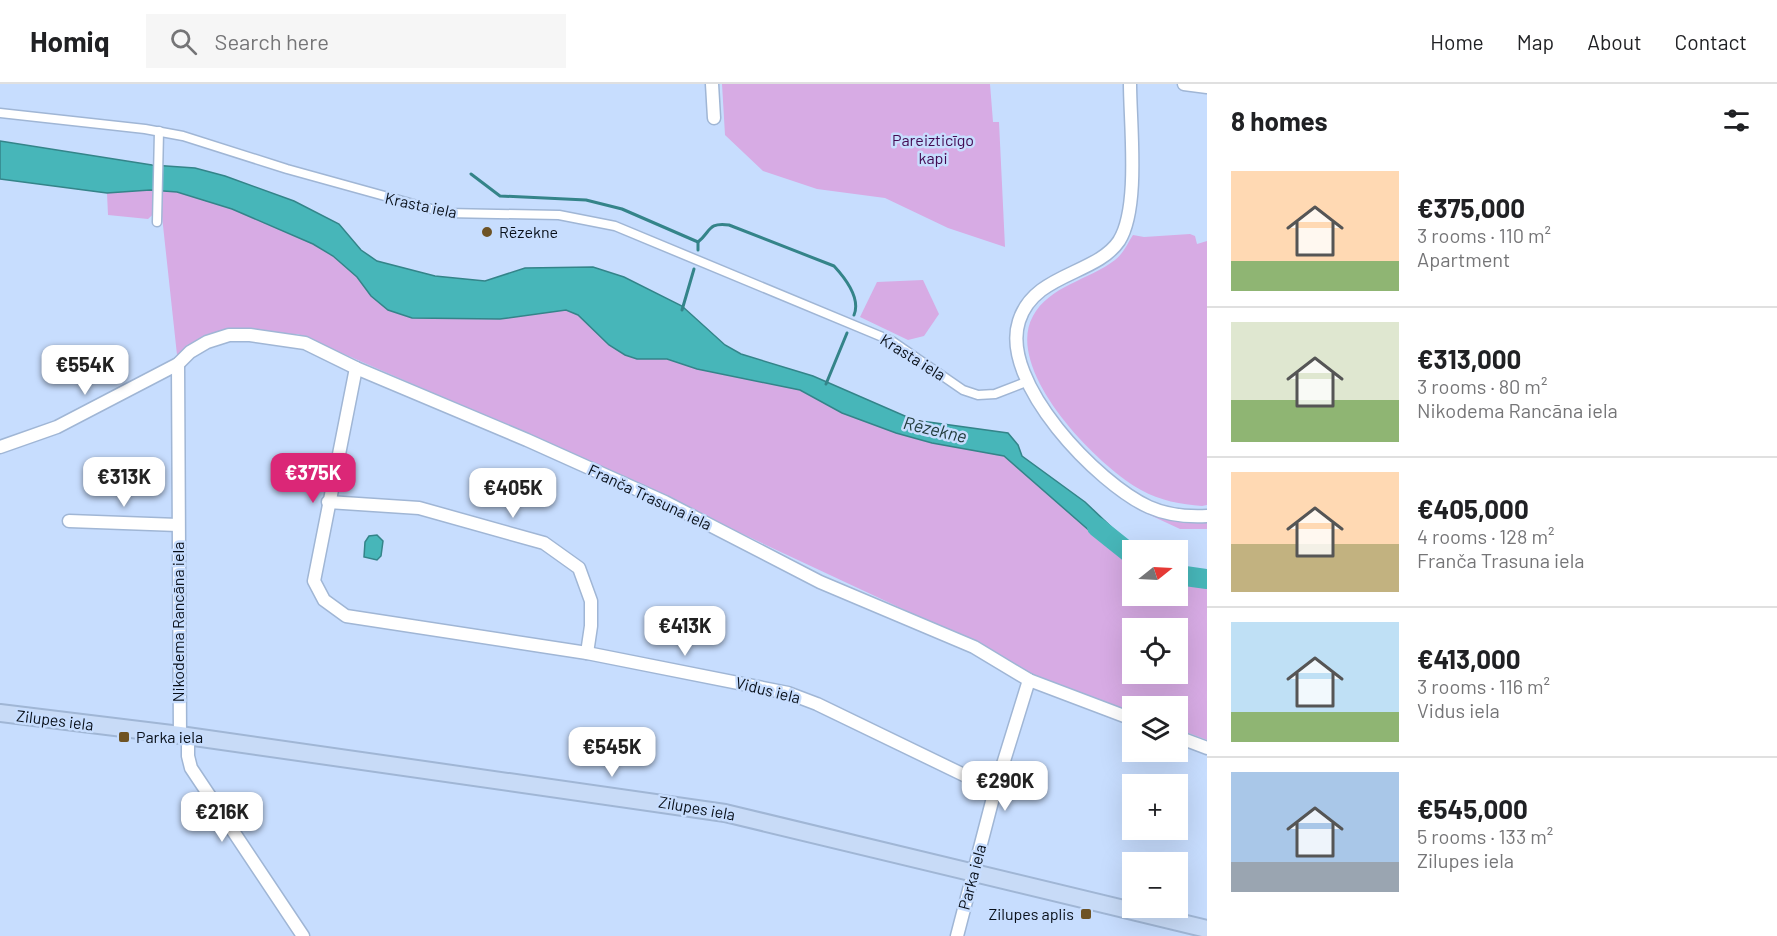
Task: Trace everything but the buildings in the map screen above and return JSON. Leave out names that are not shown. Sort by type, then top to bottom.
[{"type":"main road","name":"Zilupes iela","points":[[0,713],[184,736],[706,809],[761,820],[1207,929]]},
{"type":"street","points":[[712,84],[714,118]]},
{"type":"street","points":[[1130,84],[1132,196],[1126,225],[1113,248],[1042,289],[1026,306],[1018,322],[1016,341],[1018,361],[1026,382],[1053,423],[1118,488],[1150,507],[1164,512],[1207,516]]},
{"type":"street","points":[[1184,84],[1207,87]]},
{"type":"street","name":"Krasta iela","points":[[0,113],[159,131],[446,213],[559,214],[615,226],[892,341],[963,390],[978,395],[995,394],[1026,382]]},
{"type":"street","points":[[157,222],[159,131]]},
{"type":"street","name":"Franča Trasuna iela","points":[[0,447],[57,427],[178,364],[190,351],[207,342],[229,335],[250,335],[305,343],[356,368],[527,440],[665,502],[820,582],[974,647],[1029,680],[1122,715]]},
{"type":"street","name":"Nikodema Rancāna iela","points":[[178,364],[178,525],[184,736]]},
{"type":"street","points":[[356,368],[328,502],[419,508],[544,543],[579,568],[591,601],[591,626],[587,653]]},
{"type":"street","name":"Vidus iela","points":[[328,502],[314,581],[324,600],[346,616],[587,653],[788,693],[817,704],[995,790]]},
{"type":"street","points":[[69,521],[178,525]]},
{"type":"street","name":"Parka iela","points":[[957,936],[995,790],[1029,680]]},
{"type":"street","points":[[184,736],[191,768],[303,936]]},
{"type":"street","points":[[1188,741],[1207,748]]},
{"type":"green space","name":"Pareizticīgo kapi","points":[[722,84],[990,84],[993,122],[999,122],[1005,247],[948,228],[885,198],[817,189],[763,171],[725,135]]},
{"type":"green space","points":[[150,190],[177,192],[232,209],[318,227],[371,274],[559,291],[877,415],[1003,445],[1122,540],[1122,606],[1188,606],[1188,574],[1207,577],[1207,740],[1188,733],[1188,696],[1122,696],[1122,709],[1031,676],[969,640],[548,443],[298,334],[217,339],[178,364],[161,207],[148,219],[108,215],[107,193]]},
{"type":"green space","points":[[1190,234],[1195,236],[1197,244],[1207,241],[1207,505],[1202,506],[1171,501],[1148,494],[1122,478],[1101,460],[1059,414],[1042,388],[1031,363],[1027,338],[1033,316],[1049,297],[1115,260],[1133,235],[1144,237]]},
{"type":"green space","points":[[923,280],[939,314],[924,336],[908,340],[860,317],[877,282]]},
{"type":"green space","points":[[1137,509],[1190,523],[1207,523],[1207,529],[1180,529]]},
{"type":"water","points":[[0,141],[152,165],[195,168],[225,176],[294,201],[339,224],[361,250],[377,261],[435,276],[485,281],[525,268],[593,267],[624,277],[682,306],[725,345],[741,354],[813,376],[914,420],[1008,433],[1018,445],[1022,456],[1085,502],[1125,540],[1108,547],[1004,456],[932,443],[896,433],[842,413],[800,390],[697,369],[667,359],[637,359],[625,355],[609,345],[578,315],[566,310],[500,319],[412,318],[388,310],[371,296],[357,277],[333,256],[313,244],[232,209],[177,192],[150,190],[107,193],[0,179]]},
{"type":"water","points":[[377,535],[383,541],[381,556],[377,560],[364,557],[365,542],[369,536]]},
{"type":"waterway","points":[[471,174],[500,196],[586,200],[622,209],[698,242]]},
{"type":"waterway","points":[[698,250],[698,242],[713,226],[722,224],[834,266],[854,295],[856,302],[854,315]]},
{"type":"waterway","points":[[682,310],[694,269]]},
{"type":"waterway","points":[[826,384],[847,333]]},
{"type":"waterway","name":"Rēzekne","points":[[1097,527],[1122,547]]},
{"type":"waterway","name":"Rēzekne","points":[[1188,576],[1207,579]]},
{"type":"place","name":"Rēzekne","points":[[487,232]]},
{"type":"place","name":"Parka iela","points":[[124,737]]},
{"type":"place","name":"Zilupes aplis","points":[[1086,914]]}]
